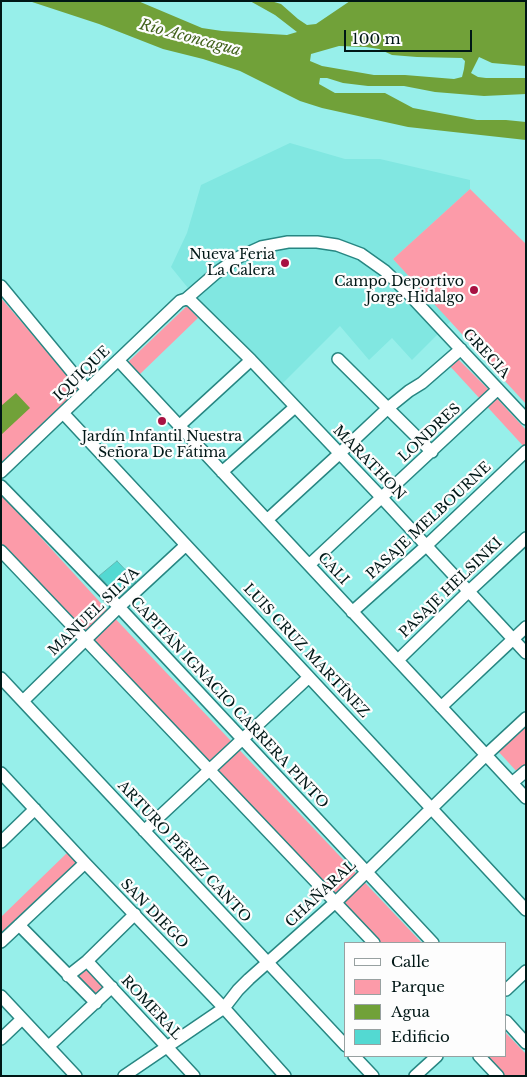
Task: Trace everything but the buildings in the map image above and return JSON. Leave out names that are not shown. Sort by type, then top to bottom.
[{"type":"street","name":"IQUIQUE","points":[[1,472],[180,301],[186,299],[216,273],[239,257],[261,247],[288,242],[317,242],[337,245],[361,254],[385,271],[444,331]]},
{"type":"street","points":[[1,286],[87,390]]},
{"type":"street","name":"MARATHON","points":[[186,299],[191,301],[251,360],[526,653]]},
{"type":"street","name":"GRECIA","points":[[444,331],[526,419]]},
{"type":"street","points":[[267,520],[388,408],[409,391],[422,384],[461,349]]},
{"type":"street","points":[[338,359],[432,452]]},
{"type":"street","name":"CALI","points":[[118,360],[526,798]]},
{"type":"street","points":[[179,426],[251,360]]},
{"type":"street","name":"LONDRES","points":[[309,565],[498,389]]},
{"type":"street","points":[[222,472],[295,407]]},
{"type":"street","name":"LUIS CRUZ MARTÍNEZ","points":[[63,413],[526,910]]},
{"type":"street","name":"PASAJE MELBOURNE","points":[[352,612],[426,546],[526,451]]},
{"type":"street","name":"CAPITÁN IGNACIO CARRERA PINTO","points":[[1,486],[119,607],[432,942]]},
{"type":"street","name":"PASAJE HELSINKI","points":[[398,660],[526,538]]},
{"type":"street","name":"MANUEL SILVA","points":[[23,700],[186,545]]},
{"type":"street","points":[[1,551],[373,942]]},
{"type":"street","points":[[441,707],[526,627]]},
{"type":"street","points":[[144,831],[309,677]]},
{"type":"street","name":"ARTURO PÉREZ CANTO","points":[[1,678],[344,1044]]},
{"type":"street","name":"CHAÑARAL","points":[[124,1076],[224,1008],[238,990],[367,872],[526,718]]},
{"type":"street","points":[[512,783],[526,771]]},
{"type":"street","name":"SAN DIEGO","points":[[1,773],[224,1008],[285,1076]]},
{"type":"street","points":[[1,842],[35,810]]},
{"type":"street","points":[[1,942],[85,863]]},
{"type":"street","points":[[68,976],[135,914]]},
{"type":"street","points":[[19,925],[96,1004]]},
{"type":"street","name":"ROMERAL","points":[[86,961],[194,1076]]},
{"type":"street","points":[[507,989],[526,971]]},
{"type":"street","points":[[49,1046],[112,987]]},
{"type":"street","points":[[1,996],[76,1076]]},
{"type":"street","points":[[1,1039],[22,1019]]},
{"type":"street","points":[[507,1022],[526,1042]]},
{"type":"street","points":[[355,1057],[373,1076]]},
{"type":"street","points":[[415,1076],[436,1057]]},
{"type":"street","points":[[480,1057],[498,1076]]},
{"type":"shaded area","name":"Nueva Feria La Calera","points":[[290,143],[345,159],[380,159],[470,180],[470,189],[393,259],[451,321],[412,360],[392,338],[369,360],[340,326],[281,385],[188,288],[171,267],[187,233],[201,185]]},
{"type":"green space","name":"Campo Deportivo Jorge Hidalgo","points":[[470,189],[526,244],[526,404],[393,259]]},
{"type":"green space","points":[[1,298],[79,389],[1,465]]},
{"type":"green space","points":[[187,306],[198,318],[139,375],[127,363]]},
{"type":"green space","points":[[456,357],[526,430],[526,449],[448,364]]},
{"type":"green space","points":[[1,494],[109,612],[421,942],[377,942],[1,543]]},
{"type":"green space","points":[[526,725],[526,767],[519,774],[497,750]]},
{"type":"green space","points":[[69,851],[78,861],[1,934],[1,917]]},
{"type":"green space","points":[[87,966],[107,986],[97,998],[74,976]]},
{"type":"green space","points":[[507,1034],[526,1054],[526,1076],[502,1076],[485,1057],[507,1057]]},
{"type":"water","name":"Río Aconcagua","points":[[29,1],[138,1],[202,28],[287,35],[297,32],[275,15],[250,1],[271,1],[281,4],[307,25],[316,24],[350,1],[526,1],[526,66],[492,63],[479,57],[471,73],[478,77],[486,78],[526,78],[526,94],[484,96],[435,92],[404,86],[368,86],[343,83],[327,78],[320,78],[319,84],[335,93],[385,93],[413,108],[477,120],[526,122],[526,140],[408,127],[322,108],[300,101],[240,71],[163,49],[99,24]],"holes":[[[339,46],[379,49],[392,55],[462,58],[465,61],[462,77],[454,79],[405,75],[374,75],[322,66],[310,61],[311,54]]]},
{"type":"water","points":[[16,393],[30,408],[1,435],[1,406]]},
{"type":"place","name":"Nueva Feria La Calera","points":[[285,263]]},
{"type":"place","name":"Campo Deportivo Jorge Hidalgo","points":[[474,290]]},
{"type":"place","name":"Jardín Infantil Nuestra Señora De Fátima","points":[[162,421]]}]
